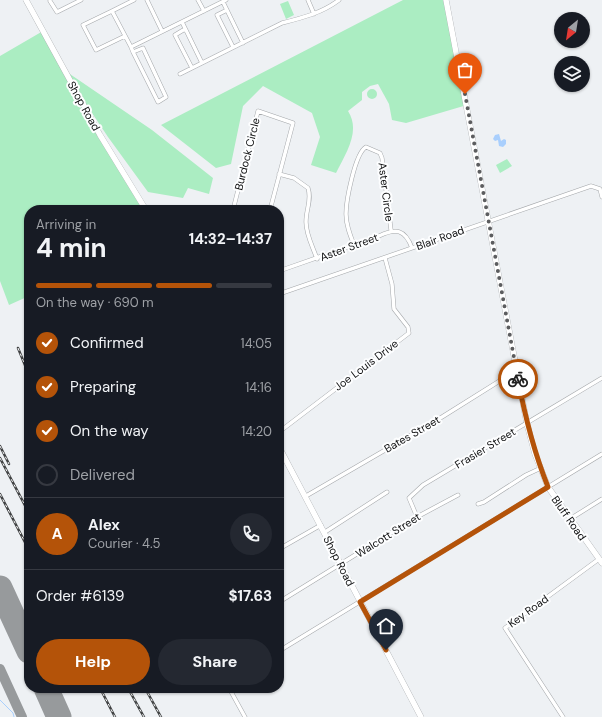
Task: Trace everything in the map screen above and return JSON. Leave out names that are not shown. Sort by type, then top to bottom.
[{"type":"main road","name":"Shop Road","points":[[26,0],[100,135],[143,205]]},
{"type":"main road","name":"Bluff Road","points":[[446,0],[527,424],[540,468],[548,487],[600,561]]},
{"type":"main road","name":"Shop Road","points":[[285,459],[342,564],[360,602],[421,717]]},
{"type":"street","points":[[51,0],[57,12],[81,0]]},
{"type":"street","points":[[125,36],[96,50],[83,25],[134,0]]},
{"type":"street","points":[[147,0],[162,31]]},
{"type":"street","points":[[198,0],[204,11]]},
{"type":"street","points":[[308,0],[314,14]]},
{"type":"street","points":[[180,74],[282,23],[300,19],[329,8],[339,0]]},
{"type":"street","points":[[131,46],[224,1],[243,43]]},
{"type":"street","points":[[227,10],[217,15],[233,47]]},
{"type":"street","points":[[112,11],[158,102],[166,97],[142,48],[134,52]]},
{"type":"street","points":[[182,22],[202,63]]},
{"type":"street","points":[[186,29],[175,35],[192,68]]},
{"type":"street","name":"Burdock Circle","points":[[234,205],[258,111],[293,123],[279,174]]},
{"type":"street","name":"Aster Circle","points":[[354,245],[347,224],[346,213],[349,193],[360,153],[366,147],[380,153],[382,158],[391,230]]},
{"type":"street","points":[[271,205],[279,174],[294,178],[308,188],[311,197],[306,222],[308,233],[317,259]]},
{"type":"street","name":"Blair Road","points":[[284,292],[591,186],[600,189],[602,197]]},
{"type":"street","name":"Aster Street","points":[[284,270],[391,230],[398,231],[405,235],[412,248]]},
{"type":"street","name":"Joe Louis Drive","points":[[284,428],[408,333],[408,328],[394,309],[392,284],[385,258]]},
{"type":"street","name":"Bates Street","points":[[306,496],[442,417],[516,370]]},
{"type":"street","name":"Frasier Street","points":[[417,517],[409,498],[423,485],[602,378]]},
{"type":"street","points":[[284,648],[602,454]]},
{"type":"street","points":[[478,504],[484,502],[526,474],[540,468]]},
{"type":"street","points":[[325,532],[387,492]]},
{"type":"street","name":"Walcott Street","points":[[284,599],[417,517],[458,495]]},
{"type":"street","points":[[570,520],[602,499]]},
{"type":"street","points":[[284,546],[321,525]]},
{"type":"street","name":"Key Road","points":[[563,717],[505,628],[600,561]]},
{"type":"street","points":[[232,693],[245,717]]},
{"type":"green space","points":[[403,0],[446,0],[467,105],[406,123],[392,120],[389,104],[378,84],[370,86],[362,92],[362,100],[348,111],[352,119],[353,134],[348,150],[336,173],[311,165],[320,137],[312,113],[263,86],[243,106],[231,164],[216,168],[161,125]]},
{"type":"green space","points":[[288,1],[294,15],[286,19],[280,4]]},
{"type":"green space","points":[[43,31],[64,70],[152,130],[213,178],[209,194],[188,188],[183,198],[148,192],[108,137],[68,77],[142,203],[139,205],[24,205],[24,298],[9,305],[0,281],[0,56]]},
{"type":"green space","points":[[370,89],[374,89],[376,90],[376,98],[370,99],[367,96],[367,92]]},
{"type":"green space","points":[[507,159],[512,166],[500,173],[496,165]]},
{"type":"water","points":[[499,134],[501,141],[504,139],[506,140],[506,144],[503,147],[499,146],[498,140],[495,141],[493,139],[495,135]]},
{"type":"waterway","points":[[0,700],[13,713],[14,717]]},
{"type":"taxiway","points":[[0,597],[4,596]]},
{"type":"taxiway","points":[[0,669],[22,717]]},
{"type":"runway","points":[[0,588],[24,640]]},
{"type":"runway","points":[[48,693],[59,717]]},
{"type":"railway","points":[[18,348],[24,363]]},
{"type":"railway","points":[[0,446],[9,464]]},
{"type":"railway","points":[[0,458],[24,504]]},
{"type":"railway","points":[[0,494],[24,540]]},
{"type":"railway","points":[[103,693],[115,717]]},
{"type":"railway","points":[[131,693],[144,717]]},
{"type":"railway","points":[[148,693],[161,717]]},
{"type":"way so far","points":[[465,94],[518,379]]},
{"type":"route","points":[[386,650],[360,602],[548,487],[535,454],[518,379]]}]
